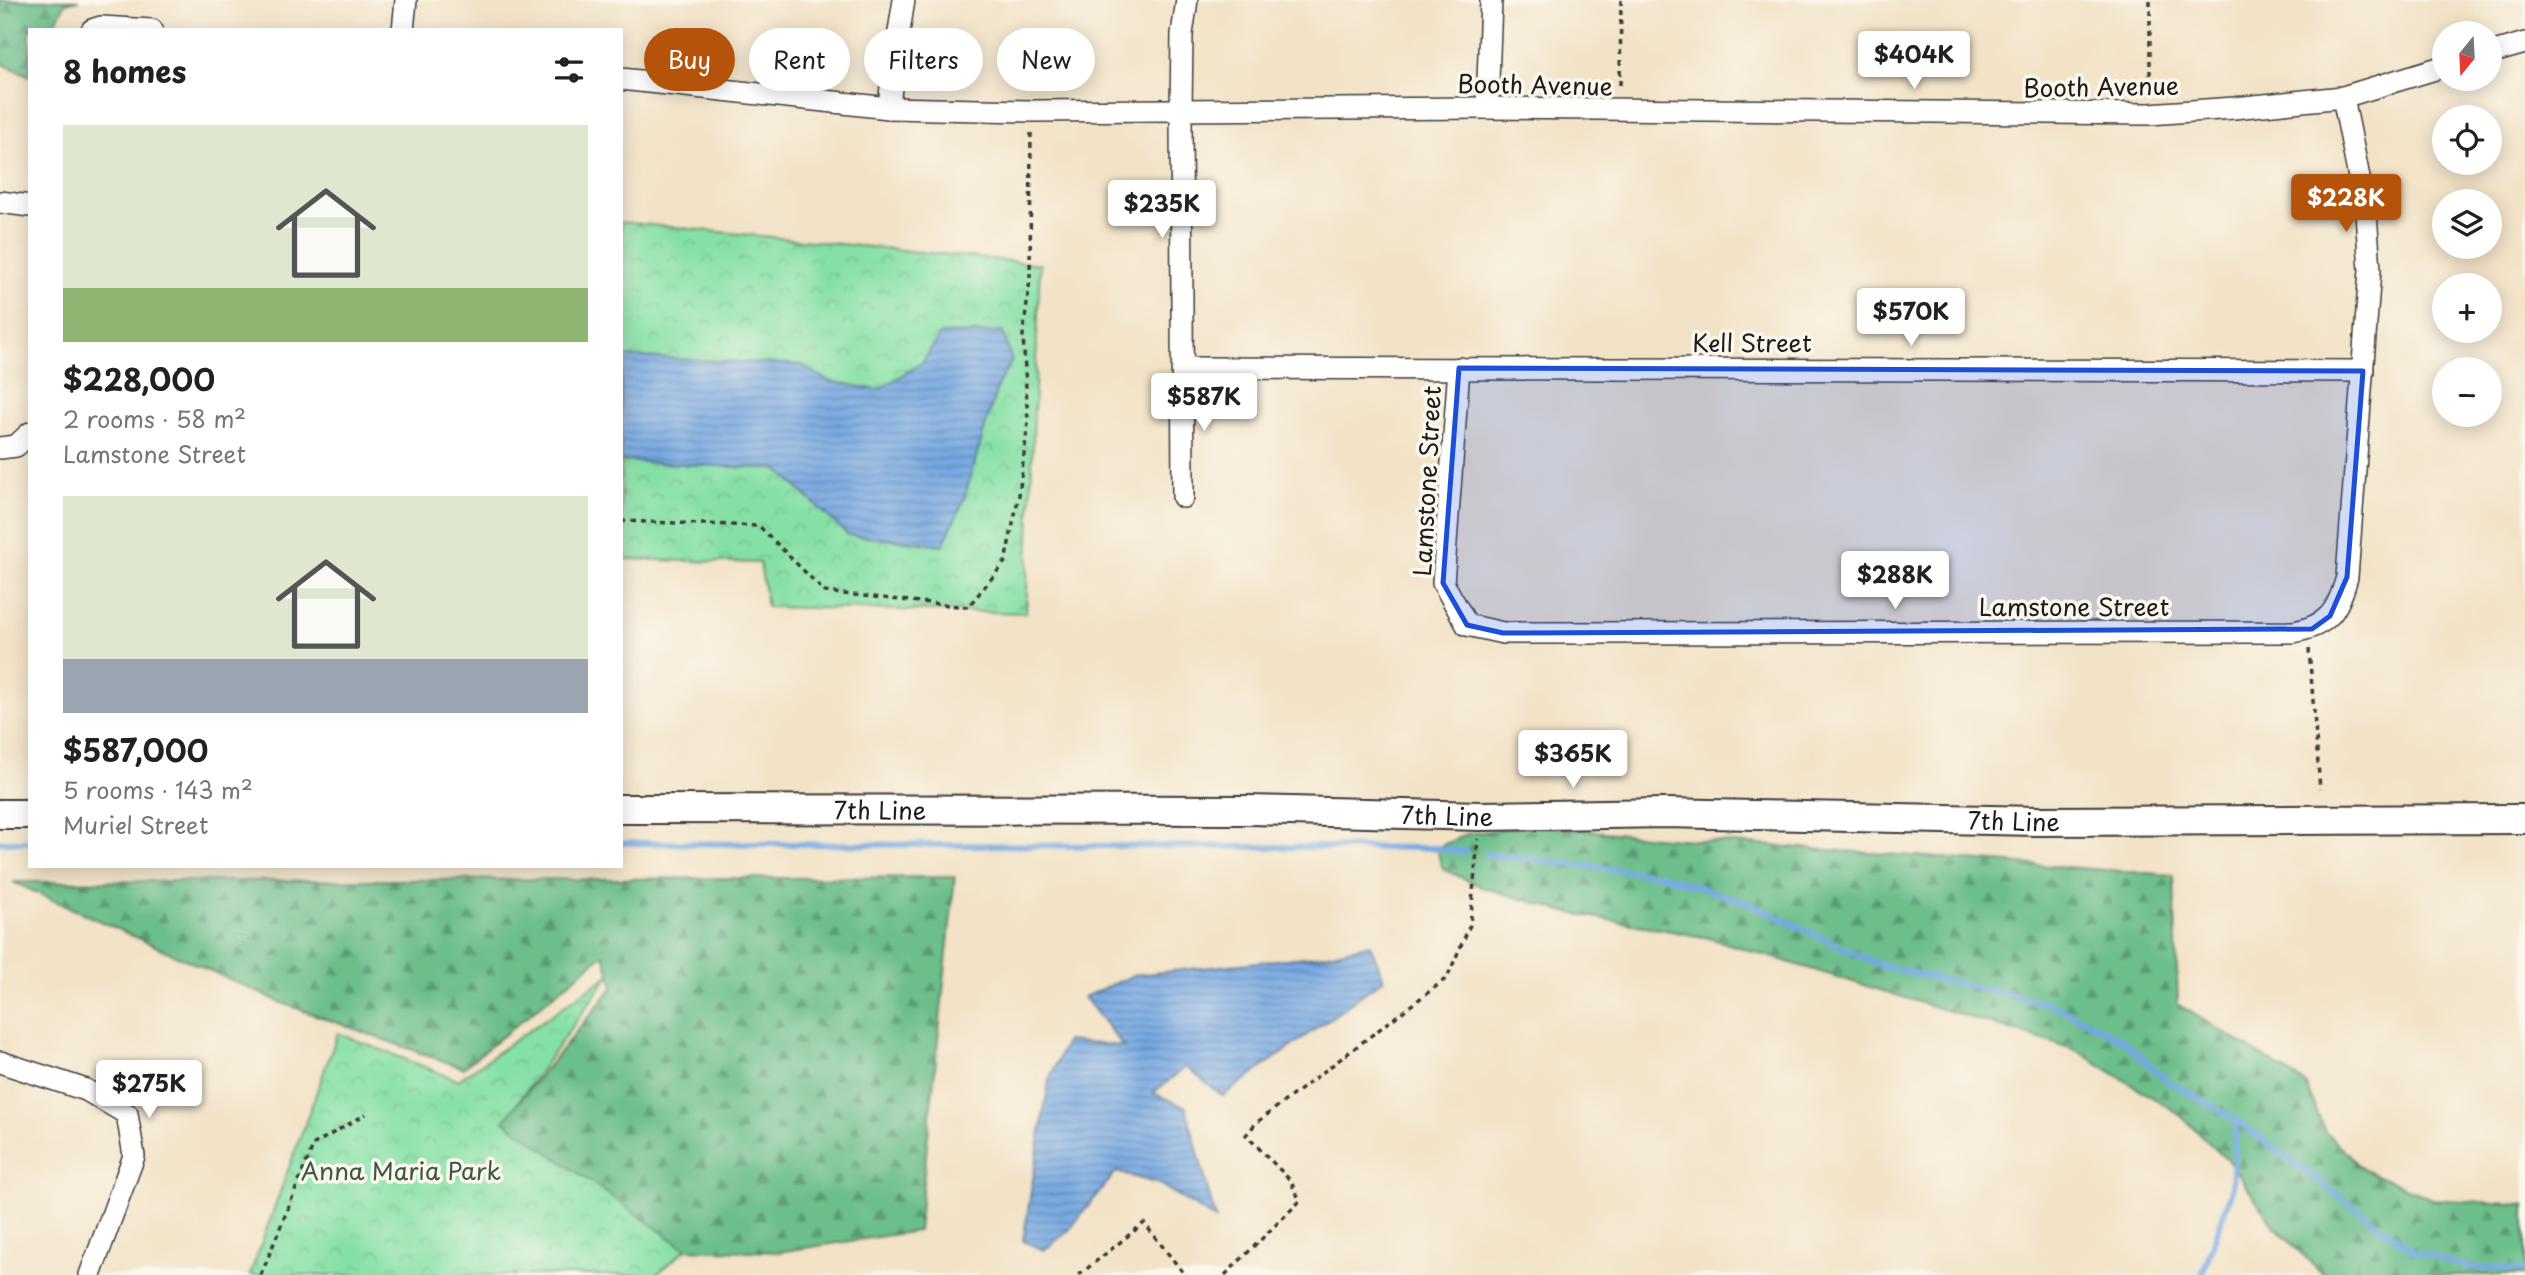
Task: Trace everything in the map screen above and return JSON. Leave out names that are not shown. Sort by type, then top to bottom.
[{"type":"street","points":[[403,28],[406,0]]},
{"type":"street","points":[[889,108],[904,0]]},
{"type":"street","points":[[1183,497],[1181,111],[1182,34],[1187,0]]},
{"type":"street","points":[[1487,108],[1491,0]]},
{"type":"street","points":[[97,28],[117,28]]},
{"type":"street","points":[[2502,50],[2525,43]]},
{"type":"street","name":"Booth Avenue","points":[[623,79],[889,108],[1181,111],[1487,108],[2149,114],[2343,97],[2432,70]]},
{"type":"street","name":"Lamstone Street","points":[[1459,368],[1443,583],[1467,625],[1503,633],[2280,632],[2312,629],[2330,616],[2341,599],[2347,577],[2370,270],[2366,213],[2343,97]]},
{"type":"street","points":[[0,202],[28,206]]},
{"type":"street","name":"Kell Street","points":[[1184,368],[2363,371]]},
{"type":"street","points":[[0,448],[16,446],[28,435]]},
{"type":"street","name":"7th Line","points":[[623,809],[1249,810],[1480,816],[1666,813],[2036,821],[2525,819]]},
{"type":"street","points":[[0,814],[28,814]]},
{"type":"street","points":[[0,1062],[86,1090],[127,1114],[134,1156],[90,1275]]},
{"type":"path","points":[[1620,0],[1620,85]]},
{"type":"path","points":[[2150,0],[2151,87]]},
{"type":"path","points":[[623,521],[759,526],[825,593],[968,607],[1005,562],[1019,495],[1028,422],[1023,335],[1030,279],[1031,136]]},
{"type":"path","points":[[2309,647],[2320,789]]},
{"type":"path","points":[[1224,1275],[1300,1201],[1290,1180],[1246,1135],[1256,1123],[1447,978],[1470,925],[1480,816]]},
{"type":"path","points":[[261,1275],[314,1144],[366,1114]]},
{"type":"path","points":[[1079,1275],[1144,1223],[1185,1275]]},
{"type":"highlighted area","points":[[1459,368],[2363,371],[2347,577],[2330,616],[2312,629],[1503,633],[1467,625],[1443,583]]},
{"type":"green space","points":[[0,0],[79,0],[66,3],[52,28],[28,28],[28,75],[0,63]]},
{"type":"green space","points":[[623,222],[1040,264],[1026,613],[767,607],[760,563],[623,559]]},
{"type":"green space","points":[[1533,825],[1665,838],[2174,875],[2178,1004],[2305,1083],[2325,1132],[2364,1170],[2433,1199],[2525,1205],[2525,1275],[2323,1275],[2275,1227],[2229,1162],[2179,1114],[2076,1050],[1709,938],[1566,912],[1482,887],[1443,869],[1436,848],[1467,834]]},
{"type":"green space","points":[[955,877],[918,1231],[778,1252],[686,1249],[503,1121],[613,987],[604,954],[463,1068],[282,1003],[13,882]]},
{"type":"green space","name":"Anna Maria Park","points":[[610,974],[504,1121],[686,1249],[656,1275],[250,1275],[338,1033],[458,1080]]},
{"type":"water","points":[[1003,332],[1012,361],[998,384],[963,502],[943,545],[848,535],[777,469],[623,461],[623,356],[802,365],[829,381],[878,390],[923,362],[940,334]]},
{"type":"water","points":[[1370,944],[1384,979],[1223,1096],[1186,1067],[1153,1093],[1186,1107],[1216,1220],[1159,1184],[1116,1172],[1068,1231],[1044,1250],[1023,1241],[1049,1080],[1066,1041],[1123,1046],[1084,997],[1134,975],[1324,955]]},
{"type":"waterway","points":[[0,842],[28,842]]},
{"type":"waterway","points":[[623,843],[1435,848],[1466,852]]},
{"type":"waterway","points":[[1486,854],[1662,875],[1748,903],[1882,966],[2051,1004],[2120,1038],[2165,1079],[2236,1120],[2414,1251],[2467,1267],[2525,1270]]},
{"type":"waterway","points":[[2202,1275],[2232,1190],[2236,1120]]}]
